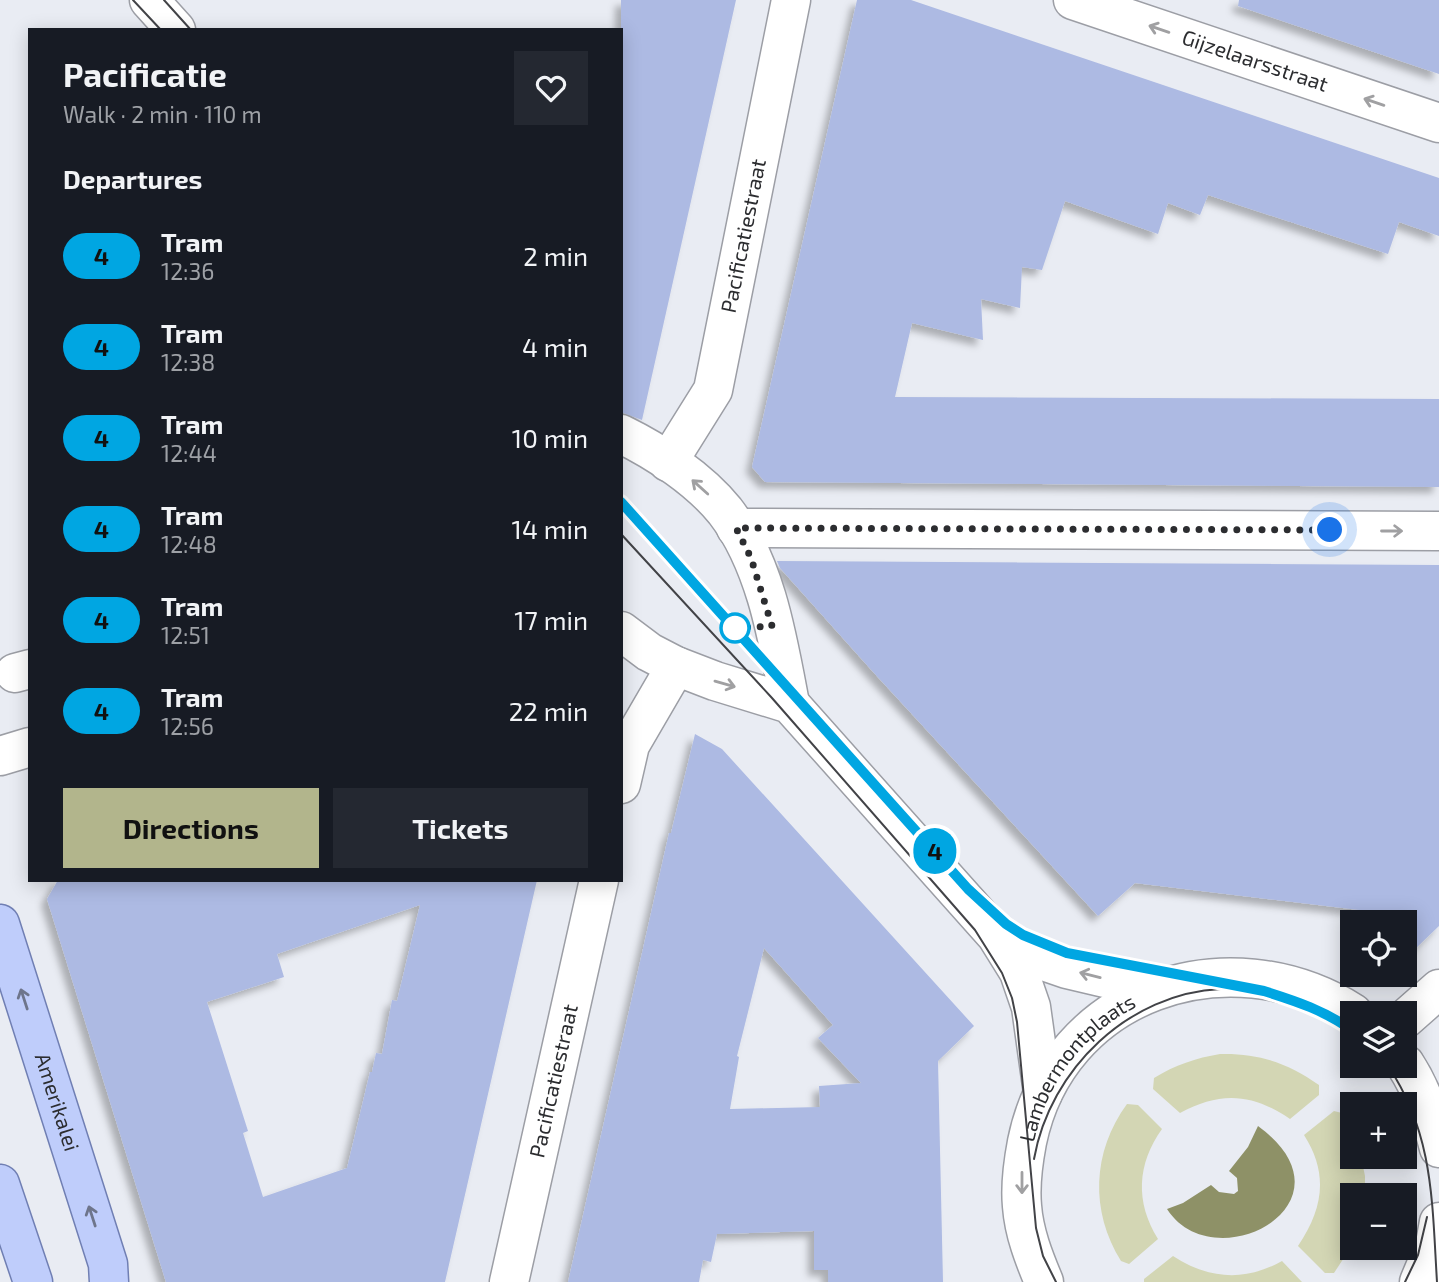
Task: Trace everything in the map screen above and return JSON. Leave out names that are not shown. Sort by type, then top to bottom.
[{"type":"main road","name":"Amerikalei","points":[[0,924],[108,1264],[109,1282]]},
{"type":"main road","points":[[0,1184],[33,1282]]},
{"type":"street","points":[[149,0],[174,28]]},
{"type":"street","name":"Pacificatiestraat","points":[[668,462],[713,390],[791,0]]},
{"type":"street","name":"Gijzelaarsstraat","points":[[1073,0],[1439,123]]},
{"type":"street","points":[[623,435],[700,485],[724,510],[751,558],[764,596],[790,704],[996,935],[1019,972],[1031,1007],[1043,1093]]},
{"type":"street","points":[[736,528],[1439,531]]},
{"type":"street","points":[[623,632],[649,652],[670,677]]},
{"type":"street","points":[[623,666],[670,677],[715,681],[790,704]]},
{"type":"street","points":[[623,775],[630,745],[670,677]]},
{"type":"street","points":[[0,756],[28,748]]},
{"type":"street","name":"Pacificatiestraat","points":[[509,1282],[600,882]]},
{"type":"street","points":[[996,935],[1035,958],[1067,970],[1156,990]]},
{"type":"street","name":"Lambermontplaats","points":[[1044,1282],[1030,1250],[1022,1206],[1022,1166],[1032,1120],[1056,1069],[1101,1021],[1129,1002],[1156,990],[1182,982],[1220,976],[1256,977],[1295,986],[1340,1005]]},
{"type":"street","points":[[1417,1008],[1439,989]]},
{"type":"street","points":[[1414,1078],[1431,1117],[1439,1148]]},
{"type":"street","points":[[1419,1282],[1435,1244],[1439,1222]]},
{"type":"shaded area","points":[[1220,1054],[1247,1055],[1284,1065],[1319,1085],[1319,1095],[1290,1119],[1262,1104],[1236,1098],[1209,1101],[1180,1113],[1153,1089],[1154,1078],[1162,1073]]},
{"type":"shaded area","points":[[1127,1104],[1138,1105],[1162,1129],[1148,1156],[1142,1183],[1145,1211],[1158,1239],[1129,1264],[1121,1261],[1111,1242],[1100,1202],[1099,1182],[1107,1142],[1115,1122]]},
{"type":"shaded area","points":[[1334,1111],[1340,1112],[1340,1169],[1364,1169],[1365,1183],[1340,1183],[1340,1260],[1343,1260],[1334,1273],[1325,1273],[1298,1246],[1313,1219],[1320,1191],[1317,1164],[1304,1135]]},
{"type":"shaded area","points":[[1258,1126],[1286,1155],[1295,1182],[1288,1205],[1270,1224],[1244,1235],[1216,1238],[1189,1230],[1167,1209],[1183,1203],[1211,1185],[1219,1192],[1234,1194],[1238,1191],[1237,1178],[1229,1171],[1248,1147]]},
{"type":"shaded area","points":[[1173,1256],[1200,1269],[1227,1275],[1254,1272],[1282,1261],[1302,1282],[1144,1282],[1144,1279]]},
{"type":"building","points":[[621,0],[736,0],[642,420],[623,413]]},
{"type":"building","points":[[857,0],[911,0],[1439,178],[1439,236],[1399,222],[1388,254],[1208,195],[1200,215],[1168,203],[1158,234],[1065,201],[1042,270],[1022,267],[1020,308],[981,299],[983,340],[912,323],[895,397],[1439,399],[1439,487],[765,482],[752,467]]},
{"type":"building","points":[[1239,0],[1439,0],[1439,74],[1238,6]]},
{"type":"building","points":[[777,561],[1439,565],[1439,926],[1417,947],[1417,910],[1359,910],[1135,883],[1098,916],[780,568]]},
{"type":"building","points":[[695,734],[722,749],[974,1026],[938,1061],[943,1282],[828,1282],[828,1270],[814,1270],[814,1231],[717,1234],[711,1262],[703,1260],[699,1282],[568,1282]],"holes":[[[764,948],[833,1025],[818,1038],[861,1083],[819,1086],[820,1107],[730,1109],[739,1057],[737,1056]]]},
{"type":"building","points":[[57,882],[537,882],[445,1282],[166,1282],[47,899]],"holes":[[[420,905],[397,1001],[392,1000],[382,1054],[376,1053],[370,1072],[347,1168],[263,1197],[243,1133],[248,1131],[207,1002],[284,977],[277,954]]]},
{"type":"tram line","points":[[133,0],[159,28]]},
{"type":"tram line","points":[[164,0],[189,28]]},
{"type":"tram line","points":[[623,504],[968,889],[1006,924],[1023,935],[1067,953],[1264,991],[1310,1007],[1340,1023]]},
{"type":"tram line","name":"4","points":[[623,504],[968,889],[1006,924],[1045,946],[1067,953],[1264,991],[1321,1010],[1340,1022]]},
{"type":"tram line","points":[[623,536],[772,698],[975,930],[1002,973],[1012,998],[1017,1022],[1036,1228],[1043,1256],[1056,1282]]},
{"type":"tram line","points":[[1034,1159],[1043,1126],[1057,1095],[1076,1067],[1099,1042],[1126,1021],[1155,1005],[1187,994],[1221,989]]},
{"type":"tram line","points":[[1395,1078],[1414,1117],[1428,1170],[1437,1282]]},
{"type":"tram line","points":[[1405,1282],[1418,1255],[1427,1217]]},
{"type":"route","points":[[735,628],[772,626],[751,558],[736,528],[1330,530]]}]
